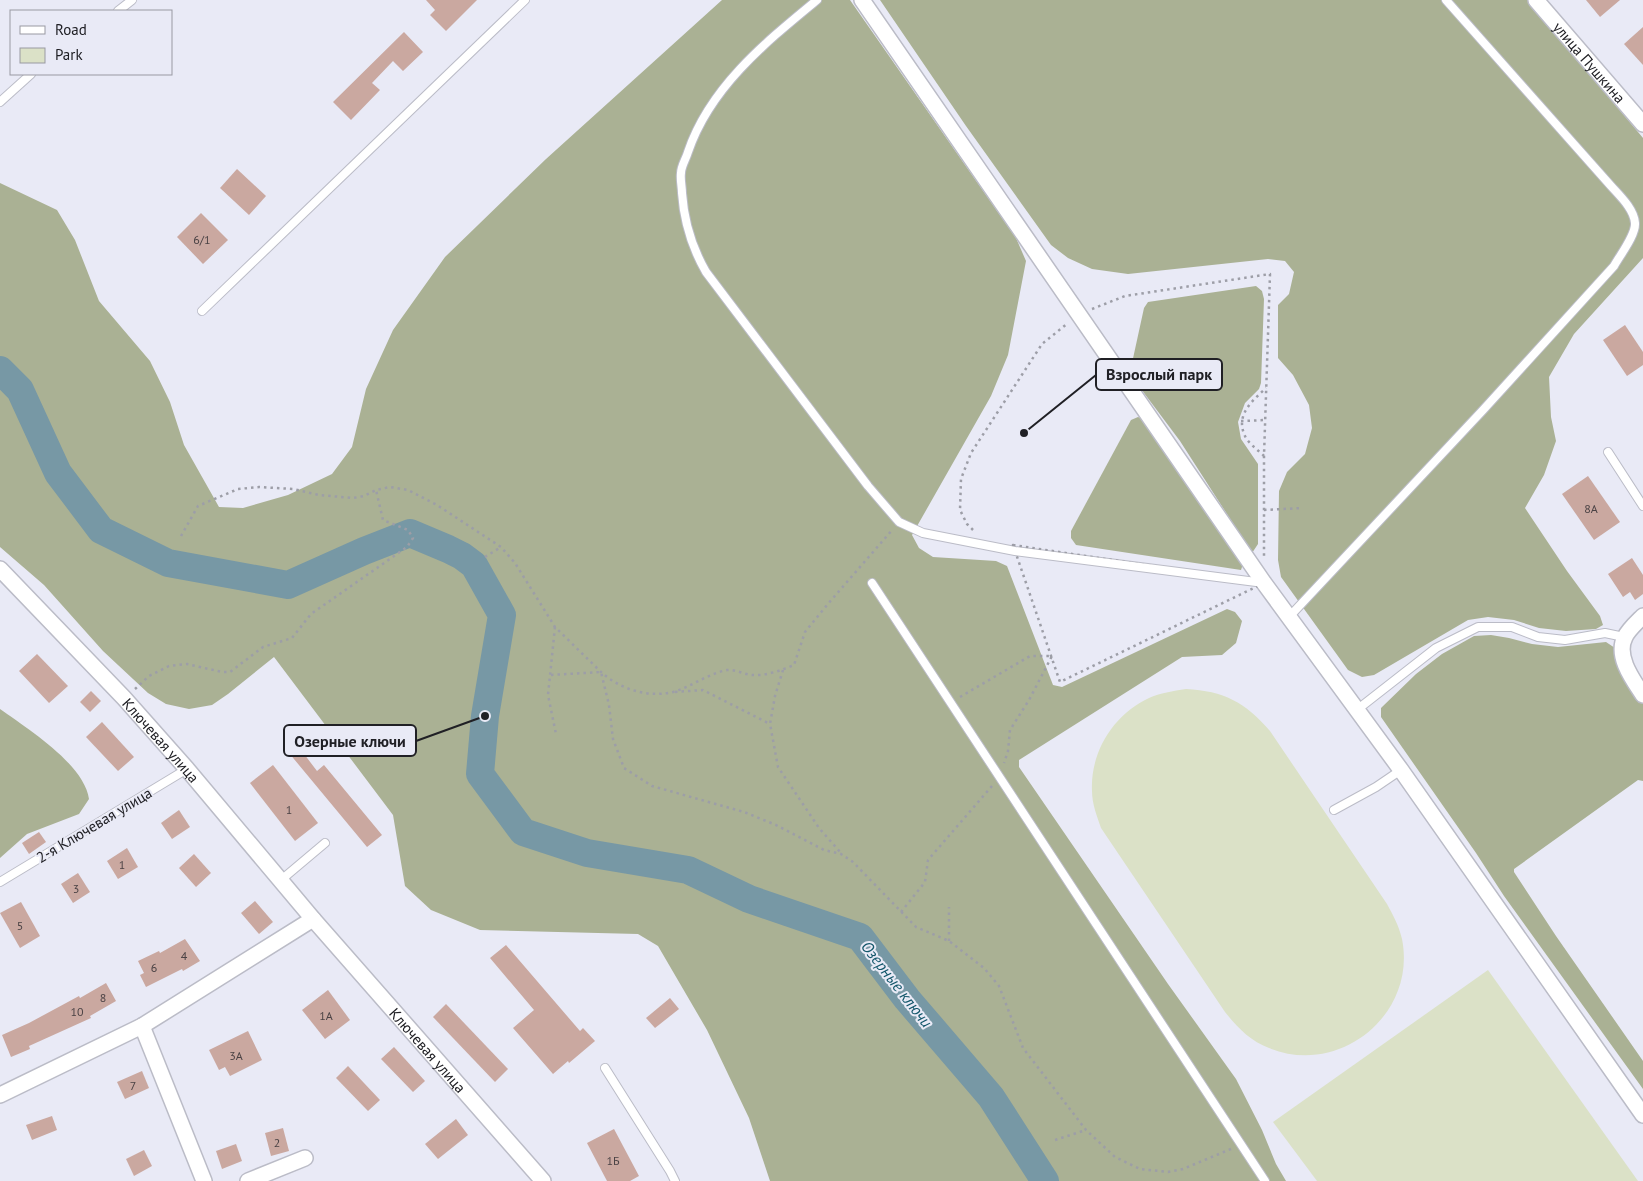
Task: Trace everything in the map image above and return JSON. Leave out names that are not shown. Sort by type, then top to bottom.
[{"type":"street","points":[[862,0],[1264,583],[1358,709],[1643,1115]]},
{"type":"street","name":"улица Пушкина","points":[[1536,0],[1643,124]]},
{"type":"street","name":"Ключевая улица","points":[[0,569],[124,698],[187,769],[312,920],[543,1181]]},
{"type":"street","points":[[1643,616],[1624,637],[1622,654],[1634,682],[1643,695]]},
{"type":"street","points":[[0,1095],[142,1026],[312,920]]},
{"type":"street","points":[[142,1026],[204,1181]]},
{"type":"street","points":[[248,1181],[305,1158]]},
{"type":"lane","points":[[119,10],[132,0]]},
{"type":"lane","points":[[202,312],[525,0]]},
{"type":"lane","points":[[817,0],[749,59],[711,105],[694,134],[681,173],[684,216],[695,253],[706,272],[868,486],[899,522],[923,534],[1015,551],[1264,583]]},
{"type":"lane","points":[[1289,616],[1483,410],[1614,266],[1630,238],[1635,223],[1630,208],[1612,186],[1446,0]]},
{"type":"lane","points":[[0,102],[30,75]]},
{"type":"lane","points":[[1608,452],[1643,506]]},
{"type":"lane","points":[[872,583],[1265,1181]]},
{"type":"lane","points":[[1358,709],[1436,648],[1478,627],[1512,627],[1538,637],[1565,640],[1605,632],[1624,637]]},
{"type":"lane","name":"2-я Ключевая улица","points":[[0,882],[187,769]]},
{"type":"lane","points":[[1334,810],[1376,787],[1401,770]]},
{"type":"lane","points":[[281,882],[325,843]]},
{"type":"lane","points":[[605,1068],[670,1171],[674,1181]]},
{"type":"path","points":[[978,536],[967,524],[960,510],[961,479],[971,454],[1042,344],[1080,314],[1125,296],[1270,274],[1264,456],[1264,583],[1060,682],[1015,551]]},
{"type":"path","points":[[1264,456],[1245,436],[1241,422],[1248,404],[1266,388]]},
{"type":"path","points":[[1241,422],[1266,420]]},
{"type":"path","points":[[181,536],[198,506],[238,489],[259,487],[293,489],[340,498],[364,496],[376,490],[390,488],[408,490],[437,504],[500,547],[515,563],[555,627],[609,679],[631,690],[652,694],[703,690],[770,724]]},
{"type":"path","points":[[124,698],[149,676],[168,666],[187,664],[230,672],[263,648],[292,638],[311,614],[406,547],[413,538],[408,530],[382,520],[376,490]]},
{"type":"path","points":[[1264,510],[1302,508]]},
{"type":"path","points":[[673,692],[728,670],[754,675],[783,670],[794,665],[805,632],[899,522]]},
{"type":"path","points":[[485,557],[500,547]]},
{"type":"path","points":[[555,627],[548,695],[556,734]]},
{"type":"path","points":[[783,670],[775,696],[770,724],[778,767],[819,828],[842,854],[853,862],[916,927],[949,941],[984,968],[999,986],[1024,1048],[1086,1130],[1115,1157],[1140,1169],[1168,1172],[1183,1170],[1242,1145]]},
{"type":"path","points":[[550,675],[601,672]]},
{"type":"path","points":[[601,672],[609,705],[613,739],[624,768],[652,786],[744,812],[776,825],[824,850],[842,854]]},
{"type":"path","points":[[949,907],[949,941]]},
{"type":"path","points":[[1055,1140],[1086,1130]]},
{"type":"green space","points":[[722,0],[850,0],[1016,238],[1026,261],[1008,355],[991,396],[912,535],[919,548],[933,557],[996,561],[1007,566],[1053,685],[1062,687],[1227,609],[1235,612],[1242,621],[1236,643],[1222,655],[1182,657],[1019,760],[1019,767],[1168,984],[1236,1079],[1286,1181],[770,1181],[749,1118],[707,1030],[658,946],[638,934],[480,930],[431,910],[405,886],[393,815],[274,657],[212,705],[189,709],[166,704],[148,693],[103,651],[44,585],[0,547],[0,183],[57,210],[75,240],[99,301],[150,361],[170,402],[184,445],[219,507],[243,508],[288,495],[332,474],[352,447],[366,389],[393,330],[445,257],[546,159]]},
{"type":"green space","points":[[880,0],[1528,0],[1643,138],[1643,258],[1574,334],[1549,377],[1551,417],[1556,441],[1544,475],[1525,508],[1600,616],[1603,625],[1596,629],[1566,631],[1539,628],[1514,620],[1488,617],[1468,620],[1374,675],[1362,677],[1348,670],[1281,577],[1278,560],[1279,491],[1287,472],[1305,454],[1312,428],[1309,405],[1293,375],[1278,358],[1278,305],[1289,294],[1294,272],[1285,261],[1268,259],[1128,274],[1092,269],[1068,258],[1051,245],[966,126]]},
{"type":"green space","points":[[1256,286],[1262,291],[1264,299],[1261,383],[1259,389],[1245,403],[1238,422],[1241,439],[1258,464],[1258,544],[1252,553],[1180,441],[1138,385],[1131,372],[1144,308],[1148,302]]},
{"type":"green space","points":[[1138,417],[1143,419],[1243,564],[1241,570],[1076,545],[1071,538],[1071,531],[1131,420]]},
{"type":"green space","points":[[1491,635],[1532,644],[1558,647],[1606,642],[1615,648],[1643,702],[1643,781],[1638,780],[1514,869],[1514,872],[1643,1061],[1643,1089],[1504,896],[1381,717],[1381,708],[1416,674],[1442,654],[1474,636]]},
{"type":"green space","points":[[1186,689],[1212,692],[1233,700],[1252,712],[1261,721],[1270,731],[1387,904],[1396,921],[1402,939],[1404,966],[1398,992],[1385,1014],[1368,1032],[1346,1046],[1322,1054],[1296,1055],[1269,1048],[1256,1042],[1244,1033],[1225,1012],[1101,828],[1093,801],[1092,776],[1095,762],[1107,736],[1115,724],[1136,705],[1158,695]]},
{"type":"green space","points":[[0,709],[39,737],[66,760],[85,786],[89,799],[79,814],[27,834],[0,858]]},
{"type":"green space","points":[[1488,970],[1638,1181],[1317,1181],[1273,1122]]},
{"type":"building","points":[[426,0],[477,0],[446,31],[430,15],[435,10]]},
{"type":"building","points":[[1586,0],[1620,0],[1600,17]]},
{"type":"building","points":[[1643,27],[1643,65],[1624,44]]},
{"type":"building","points":[[404,32],[423,52],[403,71],[393,61],[372,83],[380,90],[351,120],[333,102]]},
{"type":"building","points":[[237,169],[266,196],[249,215],[220,188]]},
{"type":"building","points":[[201,213],[228,240],[203,264],[177,237]]},
{"type":"building","points":[[1625,325],[1643,352],[1643,365],[1627,376],[1603,340]]},
{"type":"building","points":[[1588,476],[1620,522],[1594,540],[1562,494]]},
{"type":"building","points":[[1632,558],[1643,575],[1643,594],[1635,600],[1630,592],[1623,597],[1608,574]]},
{"type":"building","points":[[37,654],[68,686],[49,703],[19,671]]},
{"type":"building","points":[[91,691],[101,701],[90,712],[80,702]]},
{"type":"building","points":[[102,722],[134,757],[118,771],[86,737]]},
{"type":"building","points":[[298,746],[317,771],[324,765],[382,835],[367,847],[289,753]]},
{"type":"building","points":[[273,765],[318,823],[295,841],[250,783]]},
{"type":"building","points":[[179,810],[190,827],[172,839],[161,823]]},
{"type":"building","points":[[39,832],[46,842],[29,854],[22,843]]},
{"type":"building","points":[[127,848],[138,867],[118,879],[107,861]]},
{"type":"building","points":[[194,854],[211,873],[196,887],[179,868]]},
{"type":"building","points":[[78,873],[90,892],[73,903],[61,884]]},
{"type":"building","points":[[255,901],[273,922],[259,934],[241,913]]},
{"type":"building","points":[[21,902],[40,936],[20,948],[0,913]]},
{"type":"building","points":[[185,939],[200,961],[183,971],[182,969],[146,987],[140,975],[144,973],[138,961],[159,951],[160,953]]},
{"type":"building","points":[[506,945],[580,1031],[583,1028],[595,1041],[553,1074],[513,1028],[534,1010],[490,958]]},
{"type":"building","points":[[106,983],[116,1001],[90,1016],[91,1018],[29,1046],[30,1049],[11,1057],[2,1035],[79,996],[80,998]]},
{"type":"building","points":[[328,990],[350,1020],[325,1039],[302,1010]]},
{"type":"building","points":[[670,998],[679,1009],[655,1028],[646,1018]]},
{"type":"building","points":[[446,1004],[508,1069],[495,1082],[433,1017]]},
{"type":"building","points":[[248,1031],[262,1060],[230,1076],[225,1067],[219,1070],[209,1050]]},
{"type":"building","points":[[394,1047],[425,1081],[413,1092],[381,1059]]},
{"type":"building","points":[[348,1066],[380,1100],[368,1111],[336,1078]]},
{"type":"building","points":[[142,1071],[149,1088],[125,1099],[117,1082]]},
{"type":"building","points":[[52,1116],[57,1130],[32,1140],[26,1125]]},
{"type":"building","points":[[456,1119],[468,1135],[438,1159],[425,1144]]},
{"type":"building","points":[[283,1128],[289,1151],[271,1156],[265,1133]]},
{"type":"building","points":[[614,1129],[639,1176],[630,1181],[607,1181],[587,1143]]},
{"type":"building","points":[[236,1144],[242,1161],[222,1169],[216,1151]]},
{"type":"building","points":[[144,1150],[152,1166],[134,1176],[126,1159]]},
{"type":"waterway","name":"Озерные ключи","points":[[0,370],[20,390],[58,473],[101,530],[168,563],[288,585],[410,533],[448,549],[474,565],[502,615],[485,716],[480,774],[523,832],[587,853],[688,870],[749,899],[860,937],[907,999],[991,1097],[1045,1181]]},
{"type":"place","name":"Взрослый парк","points":[[1024,433]]},
{"type":"place","name":"Озерные ключи","points":[[485,716]]}]
